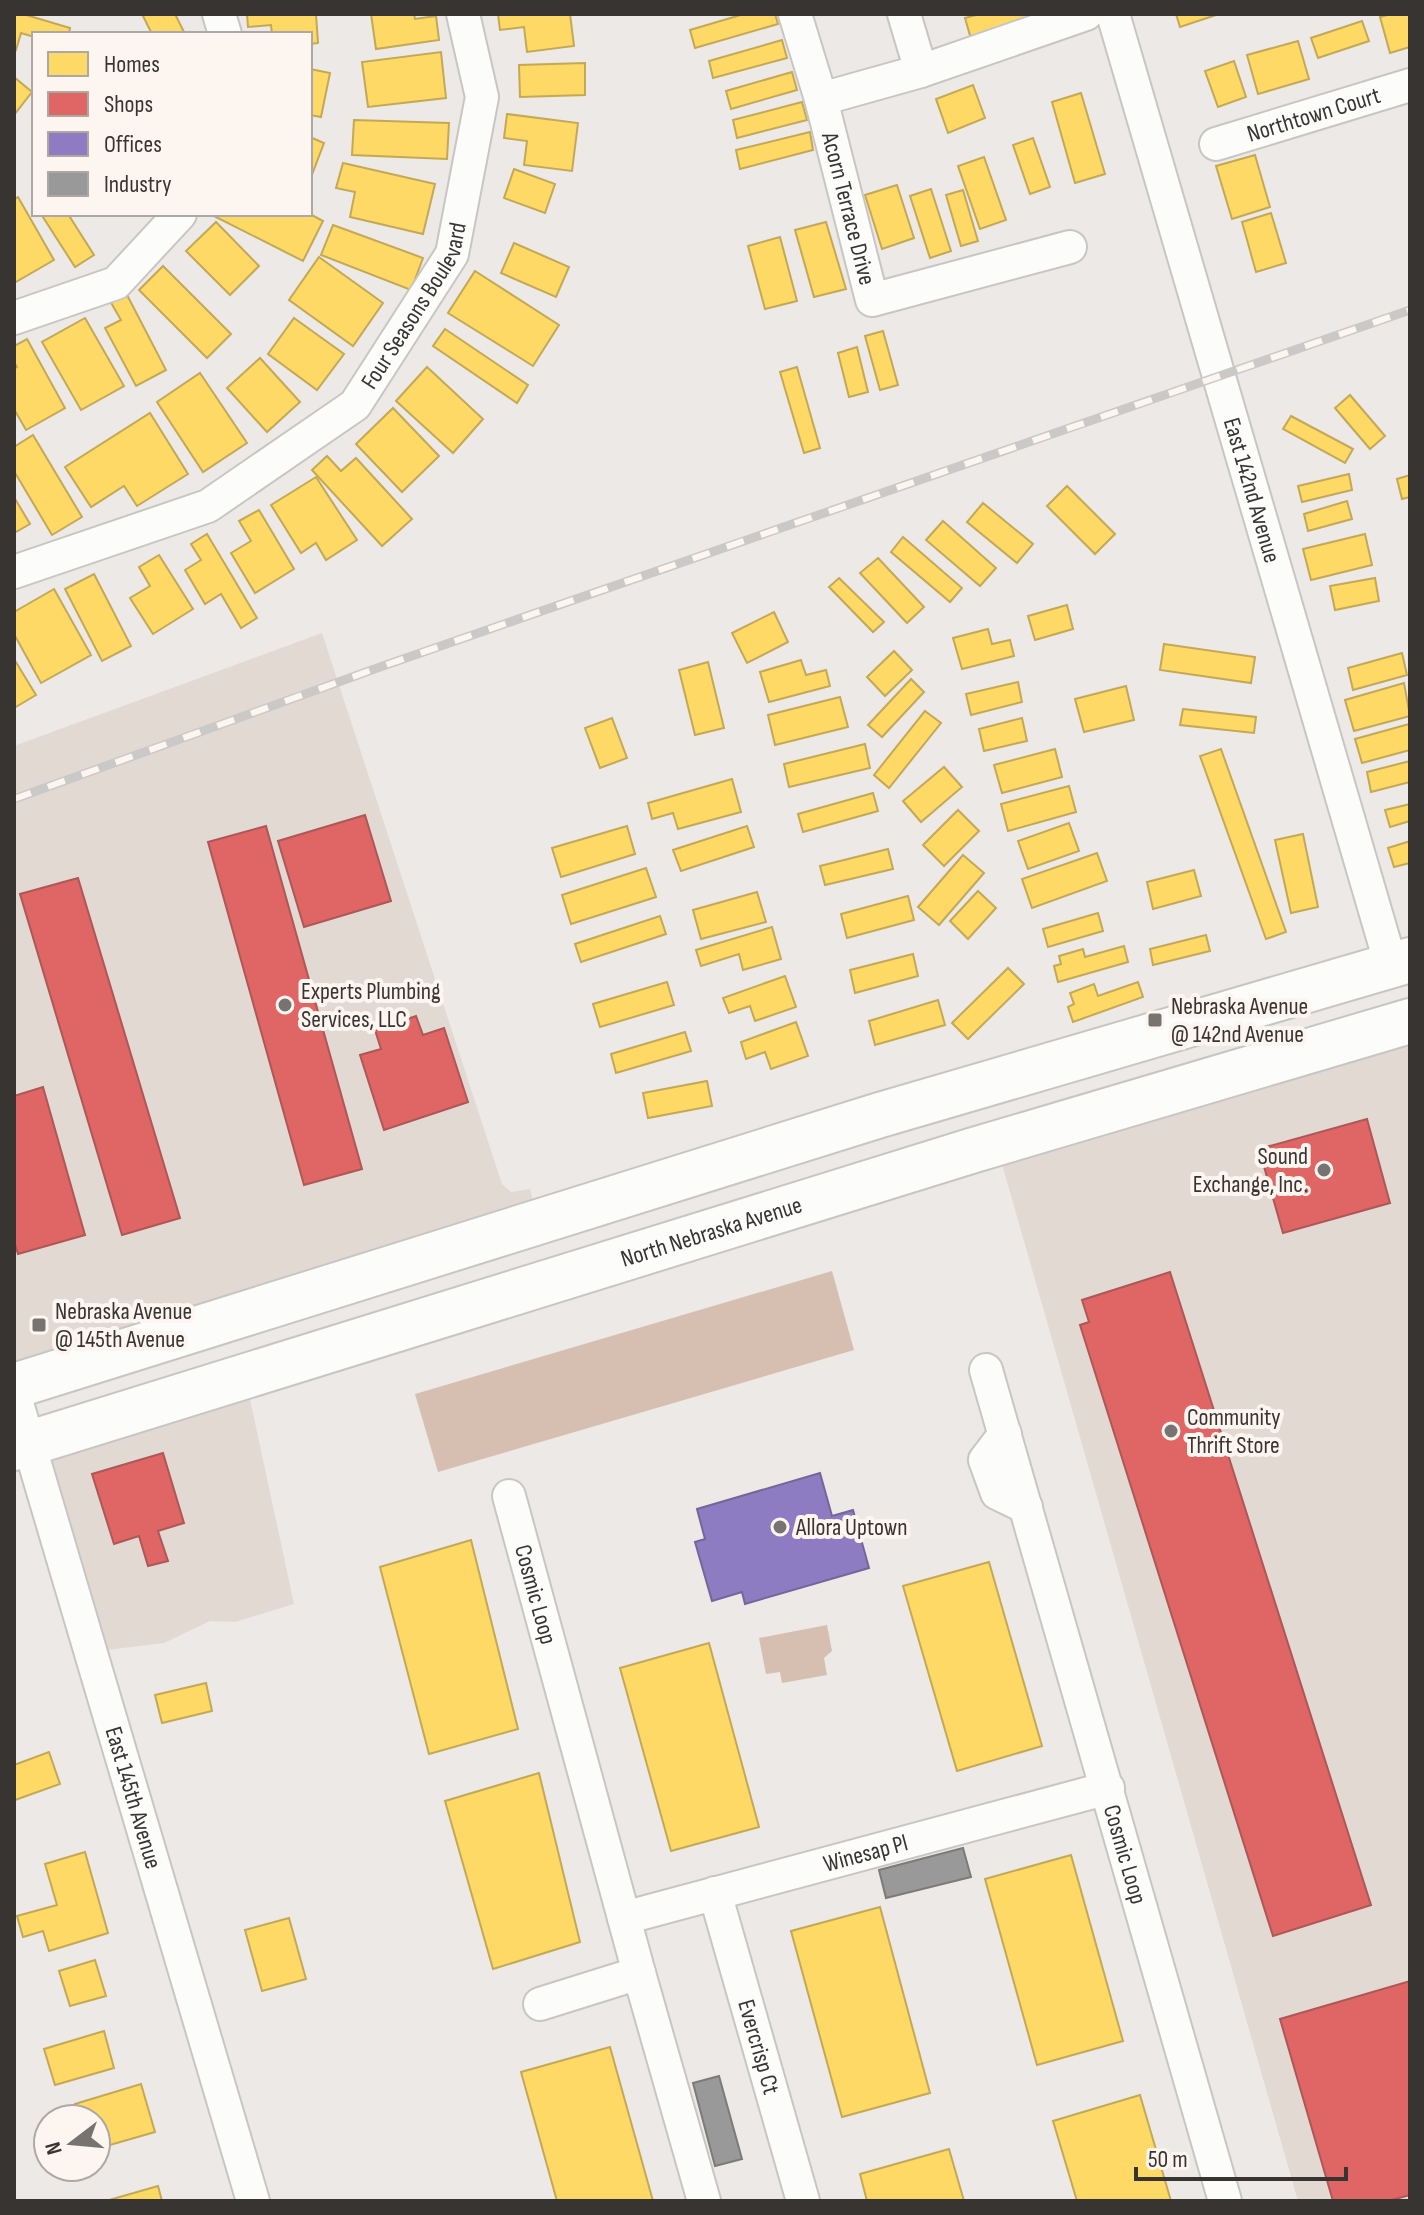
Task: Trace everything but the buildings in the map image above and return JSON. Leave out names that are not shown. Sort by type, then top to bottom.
[{"type":"main road","points":[[14,1386],[880,1115],[1404,972]]},
{"type":"main road","name":"North Nebraska Avenue","points":[[22,1445],[974,1150],[1410,1021]]},
{"type":"street","name":"Four Seasons Boulevard","points":[[14,572],[208,506],[355,405],[452,254],[482,97],[463,14]]},
{"type":"street","name":"Acorn Terrace Drive","points":[[795,14],[821,99],[872,300],[1070,247]]},
{"type":"street","points":[[904,14],[921,71]]},
{"type":"street","points":[[821,99],[921,71],[1086,14]]},
{"type":"street","name":"East 142nd Avenue","points":[[1113,14],[1404,972]]},
{"type":"street","name":"Northtown Court","points":[[1216,144],[1410,85]]},
{"type":"street","points":[[14,318],[116,283],[178,216]]},
{"type":"street","name":"Cosmic Loop","points":[[986,1370],[1005,1434],[985,1460],[997,1493],[1026,1507],[1225,2201]]},
{"type":"street","name":"East 145th Avenue","points":[[14,1393],[22,1445],[253,2201]]},
{"type":"street","name":"Cosmic Loop","points":[[509,1496],[704,2201]]},
{"type":"street","name":"Winesap Pl","points":[[624,1918],[1108,1788]]},
{"type":"street","name":"Evercrisp Ct","points":[[715,1893],[803,2201]]},
{"type":"street","points":[[540,2004],[639,1973]]},
{"type":"shaded area","points":[[322,633],[502,1184],[511,1192],[530,1189],[535,1209],[14,1371],[14,746]]},
{"type":"shaded area","points":[[1410,1036],[1410,2201],[1298,2201],[1000,1157]]},
{"type":"shaded area","points":[[832,1271],[854,1350],[438,1472],[415,1394]]},
{"type":"shaded area","points":[[248,1390],[294,1604],[235,1622],[210,1621],[164,1643],[107,1650],[49,1452]]},
{"type":"shaded area","points":[[827,1625],[832,1651],[824,1658],[827,1675],[782,1683],[780,1672],[766,1674],[759,1638]]},
{"type":"railway","points":[[14,799],[380,667],[1410,310]]},
{"type":"place","name":"Experts Plumbing Services, LLC","points":[[285,1005]]},
{"type":"place","name":"Nebraska Avenue @ 142nd Avenue","points":[[1155,1020]]},
{"type":"place","name":"Sound Exchange, Inc.","points":[[1324,1170]]},
{"type":"place","name":"Nebraska Avenue @ 145th Avenue","points":[[39,1325]]},
{"type":"place","name":"Community Thrift Store","points":[[1171,1431]]},
{"type":"place","name":"Allora Uptown","points":[[780,1527]]}]
